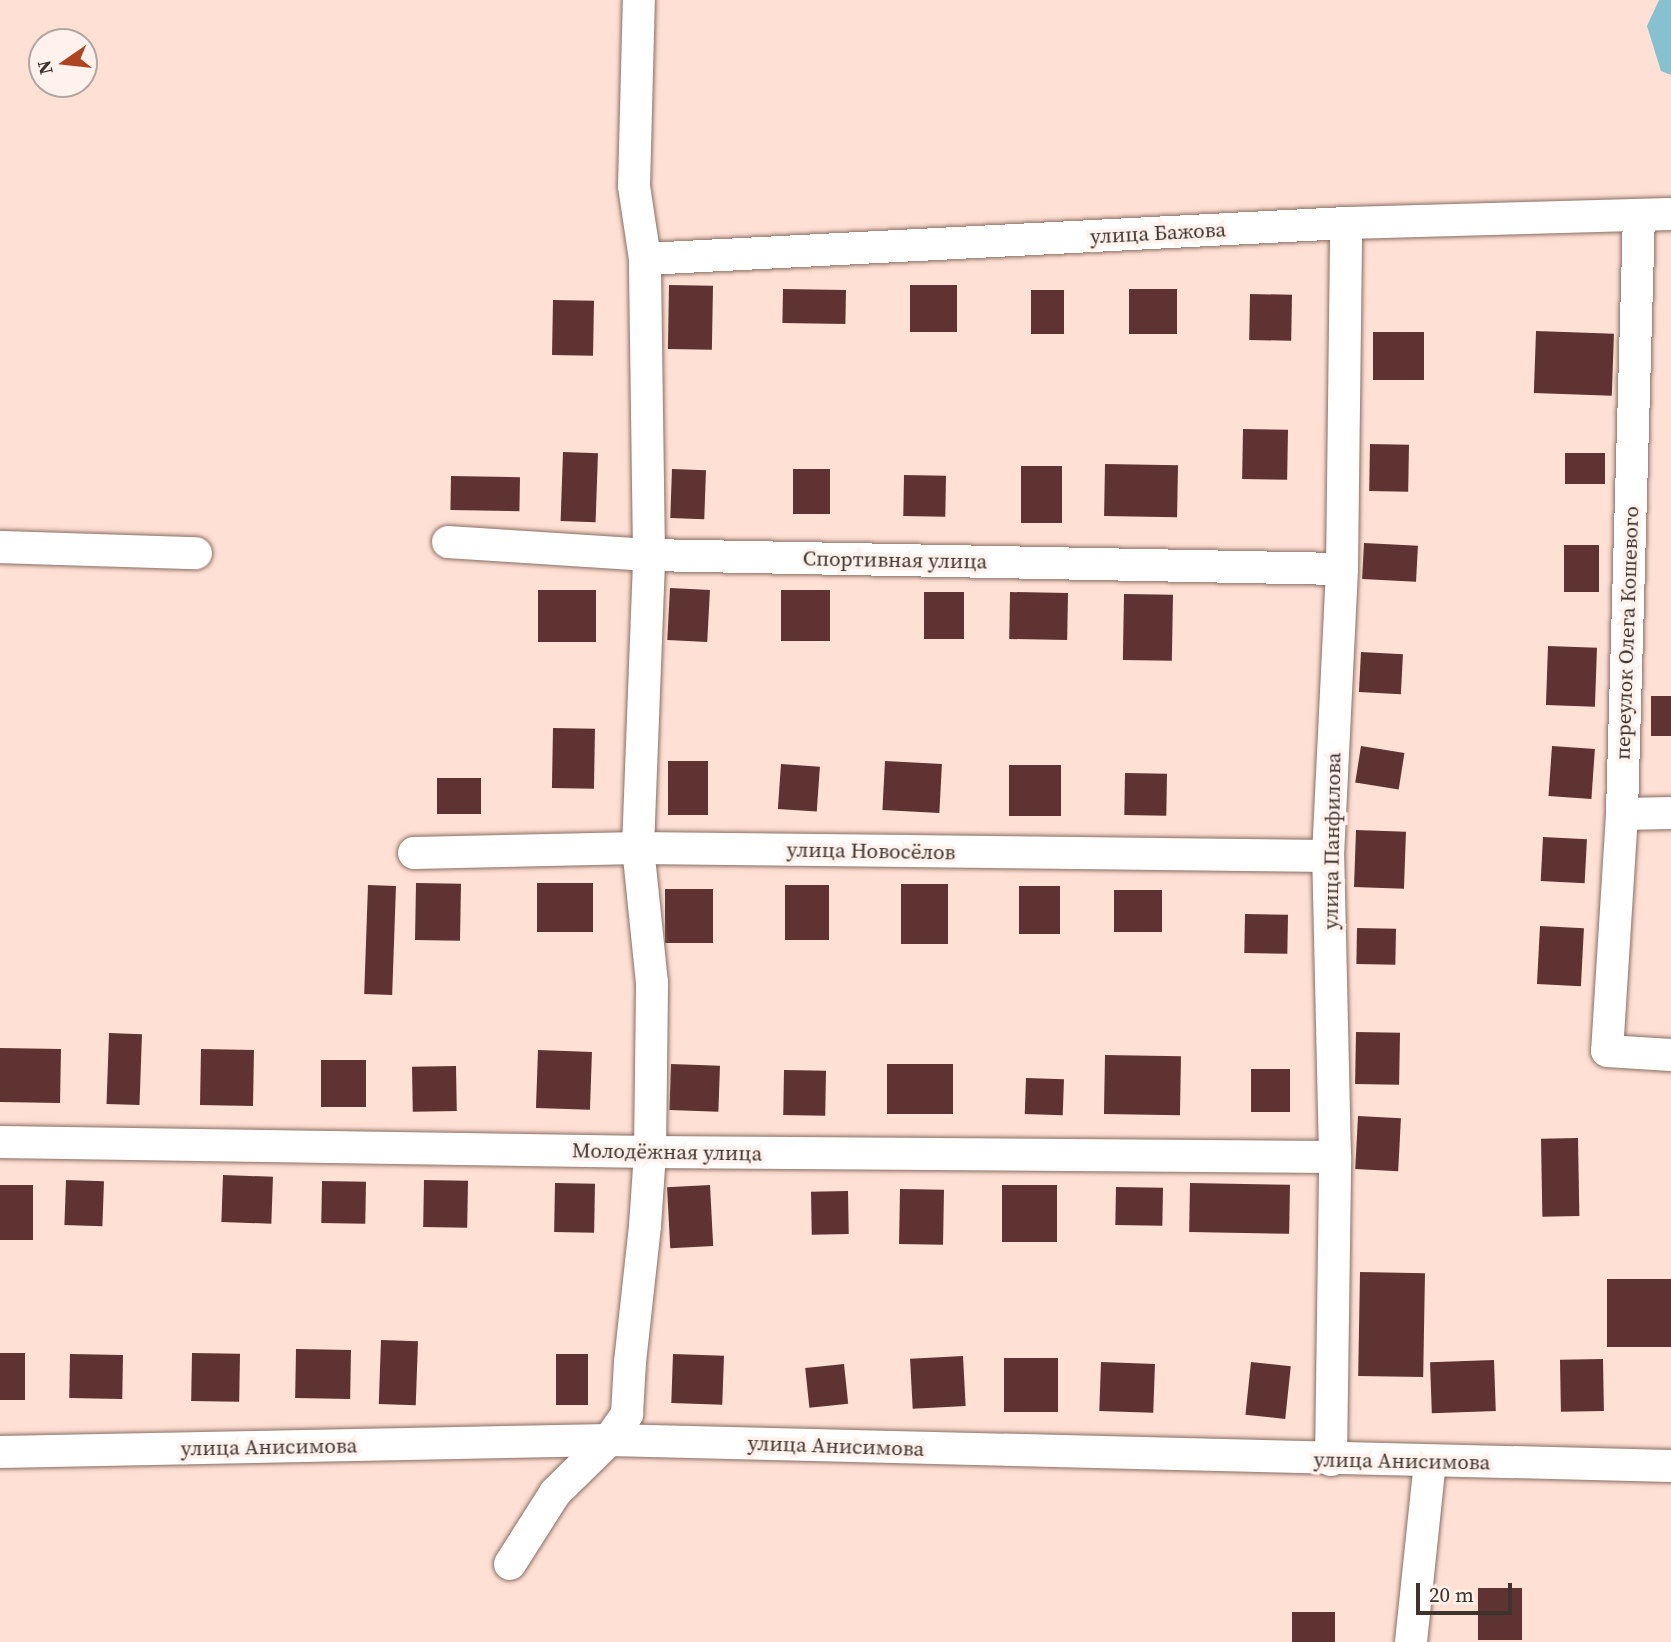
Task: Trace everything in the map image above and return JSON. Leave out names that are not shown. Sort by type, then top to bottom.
[{"type":"street","points":[[510,1564],[555,1493],[609,1440],[628,1414],[630,1362],[650,1152],[652,983],[638,848],[649,555],[645,259],[634,186],[639,0]]},
{"type":"street","name":"улица Бажова","points":[[645,259],[1346,223],[1671,214]]},
{"type":"street","name":"переулок Олега Кошевого","points":[[1639,215],[1622,814],[1607,1051],[1671,1055]]},
{"type":"street","name":"улица Панфилова","points":[[1331,1460],[1335,1157],[1328,856],[1342,569],[1346,223]]},
{"type":"street","name":"Спортивная улица","points":[[448,542],[649,555],[1342,569]]},
{"type":"street","points":[[0,547],[197,553]]},
{"type":"street","points":[[1622,814],[1671,813]]},
{"type":"street","name":"улица Новосёлов","points":[[414,853],[638,848],[1328,856]]},
{"type":"street","name":"Молодёжная улица","points":[[0,1142],[650,1152],[1335,1157]]},
{"type":"street","name":"улица Анисимова","points":[[0,1452],[609,1440],[1331,1460],[1671,1466]]},
{"type":"street","points":[[1411,1642],[1430,1462]]},
{"type":"water","points":[[1659,0],[1671,0],[1671,75],[1661,71],[1647,26]]},
{"type":"building","points":[[669,285],[713,286],[712,350],[668,349]]},
{"type":"building","points":[[910,285],[957,285],[957,332],[910,332]]},
{"type":"building","points":[[783,289],[846,290],[845,324],[782,323]]},
{"type":"building","points":[[1129,289],[1177,289],[1177,334],[1129,334]]},
{"type":"building","points":[[1031,290],[1064,290],[1064,334],[1031,334]]},
{"type":"building","points":[[1250,294],[1292,295],[1291,341],[1249,340]]},
{"type":"building","points":[[553,300],[594,301],[593,356],[552,355]]},
{"type":"building","points":[[1536,331],[1614,334],[1612,396],[1534,393]]},
{"type":"building","points":[[1373,332],[1424,332],[1424,380],[1373,380]]},
{"type":"building","points":[[1243,429],[1288,430],[1287,480],[1242,479]]},
{"type":"building","points":[[1370,444],[1409,445],[1408,492],[1369,491]]},
{"type":"building","points":[[563,452],[598,453],[596,522],[561,521]]},
{"type":"building","points":[[1565,453],[1605,453],[1605,484],[1565,484]]},
{"type":"building","points":[[1105,464],[1178,465],[1177,517],[1104,516]]},
{"type":"building","points":[[1021,466],[1062,466],[1062,523],[1021,523]]},
{"type":"building","points":[[672,469],[706,470],[704,519],[670,518]]},
{"type":"building","points":[[793,469],[830,469],[830,514],[793,514]]},
{"type":"building","points":[[904,475],[946,476],[945,517],[903,516]]},
{"type":"building","points":[[451,476],[520,477],[519,511],[450,510]]},
{"type":"building","points":[[1364,543],[1418,546],[1416,582],[1362,579]]},
{"type":"building","points":[[1564,545],[1599,545],[1599,592],[1564,592]]},
{"type":"building","points":[[670,588],[710,590],[707,642],[667,640]]},
{"type":"building","points":[[538,590],[596,590],[596,642],[538,642]]},
{"type":"building","points":[[781,590],[830,590],[830,641],[781,641]]},
{"type":"building","points":[[924,592],[964,592],[964,639],[924,639]]},
{"type":"building","points":[[1010,592],[1068,593],[1067,640],[1009,639]]},
{"type":"building","points":[[1124,594],[1173,595],[1172,661],[1123,660]]},
{"type":"building","points":[[1548,646],[1597,648],[1595,707],[1546,705]]},
{"type":"building","points":[[1361,652],[1403,654],[1401,694],[1359,692]]},
{"type":"building","points":[[1651,696],[1671,696],[1671,736],[1651,736]]},
{"type":"building","points":[[553,728],[595,729],[594,789],[552,788]]},
{"type":"building","points":[[1361,746],[1404,753],[1399,789],[1355,783]]},
{"type":"building","points":[[1552,746],[1595,749],[1591,799],[1549,796]]},
{"type":"building","points":[[668,761],[708,761],[708,815],[668,815]]},
{"type":"building","points":[[885,761],[942,764],[939,813],[882,810]]},
{"type":"building","points":[[781,764],[820,767],[817,812],[778,809]]},
{"type":"building","points":[[1009,765],[1061,765],[1061,816],[1009,816]]},
{"type":"building","points":[[1125,773],[1167,774],[1166,816],[1124,815]]},
{"type":"building","points":[[437,778],[481,778],[481,814],[437,814]]},
{"type":"building","points":[[1356,830],[1406,832],[1404,889],[1354,887]]},
{"type":"building","points":[[1543,837],[1587,839],[1585,883],[1541,881]]},
{"type":"building","points":[[416,883],[461,884],[460,941],[415,940]]},
{"type":"building","points":[[537,883],[593,883],[593,932],[537,932]]},
{"type":"building","points":[[901,884],[948,884],[948,944],[901,944]]},
{"type":"building","points":[[368,885],[396,886],[392,995],[364,994]]},
{"type":"building","points":[[785,885],[829,885],[829,940],[785,940]]},
{"type":"building","points":[[1019,886],[1060,886],[1060,934],[1019,934]]},
{"type":"building","points":[[665,889],[713,889],[713,943],[665,943]]},
{"type":"building","points":[[1114,890],[1162,890],[1162,932],[1114,932]]},
{"type":"building","points":[[1245,914],[1288,915],[1287,954],[1244,953]]},
{"type":"building","points":[[1540,926],[1584,928],[1581,986],[1537,984]]},
{"type":"building","points":[[1357,928],[1396,929],[1395,965],[1356,964]]},
{"type":"building","points":[[1356,1032],[1400,1033],[1399,1085],[1355,1084]]},
{"type":"building","points":[[109,1033],[142,1034],[140,1105],[107,1104]]},
{"type":"building","points":[[0,1048],[61,1049],[60,1103],[0,1102]]},
{"type":"building","points":[[201,1049],[254,1050],[253,1106],[200,1105]]},
{"type":"building","points":[[538,1050],[592,1052],[590,1110],[536,1108]]},
{"type":"building","points":[[1105,1055],[1181,1056],[1180,1115],[1104,1114]]},
{"type":"building","points":[[321,1060],[366,1060],[366,1107],[321,1107]]},
{"type":"building","points":[[671,1064],[720,1066],[718,1112],[669,1110]]},
{"type":"building","points":[[887,1064],[953,1064],[953,1114],[887,1114]]},
{"type":"building","points":[[456,1066],[457,1111],[413,1112],[412,1067]]},
{"type":"building","points":[[1251,1069],[1290,1069],[1290,1112],[1251,1112]]},
{"type":"building","points":[[784,1070],[826,1071],[825,1116],[783,1115]]},
{"type":"building","points":[[1026,1078],[1064,1079],[1063,1115],[1025,1114]]},
{"type":"building","points":[[1358,1116],[1401,1118],[1398,1171],[1355,1169]]},
{"type":"building","points":[[1578,1138],[1579,1216],[1542,1217],[1541,1139]]},
{"type":"building","points":[[223,1175],[273,1177],[271,1224],[221,1222]]},
{"type":"building","points":[[66,1180],[104,1181],[102,1226],[64,1225]]},
{"type":"building","points":[[424,1180],[468,1181],[467,1228],[423,1227]]},
{"type":"building","points":[[322,1181],[366,1182],[365,1224],[321,1223]]},
{"type":"building","points":[[555,1183],[595,1184],[594,1233],[554,1232]]},
{"type":"building","points":[[1190,1183],[1290,1185],[1289,1234],[1189,1232]]},
{"type":"building","points":[[0,1185],[33,1185],[33,1240],[0,1240]]},
{"type":"building","points":[[710,1185],[713,1246],[670,1248],[667,1187]]},
{"type":"building","points":[[1002,1185],[1057,1185],[1057,1242],[1002,1242]]},
{"type":"building","points":[[1116,1187],[1163,1188],[1162,1226],[1115,1225]]},
{"type":"building","points":[[900,1189],[944,1190],[943,1245],[899,1244]]},
{"type":"building","points":[[848,1191],[849,1234],[812,1235],[811,1192]]},
{"type":"building","points":[[1360,1272],[1425,1273],[1423,1377],[1358,1376]]},
{"type":"building","points":[[1607,1279],[1671,1279],[1671,1347],[1607,1347]]},
{"type":"building","points":[[381,1340],[418,1341],[416,1405],[379,1404]]},
{"type":"building","points":[[296,1349],[351,1350],[350,1399],[295,1398]]},
{"type":"building","points":[[0,1353],[25,1353],[25,1400],[0,1400]]},
{"type":"building","points":[[192,1353],[240,1354],[239,1402],[191,1401]]},
{"type":"building","points":[[70,1354],[123,1355],[122,1399],[69,1398]]},
{"type":"building","points":[[556,1354],[588,1354],[588,1405],[556,1405]]},
{"type":"building","points":[[673,1354],[724,1356],[722,1405],[671,1403]]},
{"type":"building","points":[[963,1356],[966,1406],[913,1409],[910,1359]]},
{"type":"building","points":[[1004,1358],[1058,1358],[1058,1412],[1004,1412]]},
{"type":"building","points":[[1603,1359],[1604,1411],[1561,1412],[1560,1360]]},
{"type":"building","points":[[1494,1360],[1496,1411],[1432,1413],[1430,1362]]},
{"type":"building","points":[[1101,1362],[1155,1364],[1153,1413],[1099,1411]]},
{"type":"building","points":[[1251,1362],[1291,1366],[1285,1419],[1245,1415]]},
{"type":"building","points":[[844,1364],[848,1404],[809,1408],[805,1368]]},
{"type":"building","points":[[1478,1588],[1522,1588],[1522,1640],[1478,1640]]},
{"type":"building","points":[[1292,1612],[1335,1612],[1335,1642],[1292,1642]]}]
